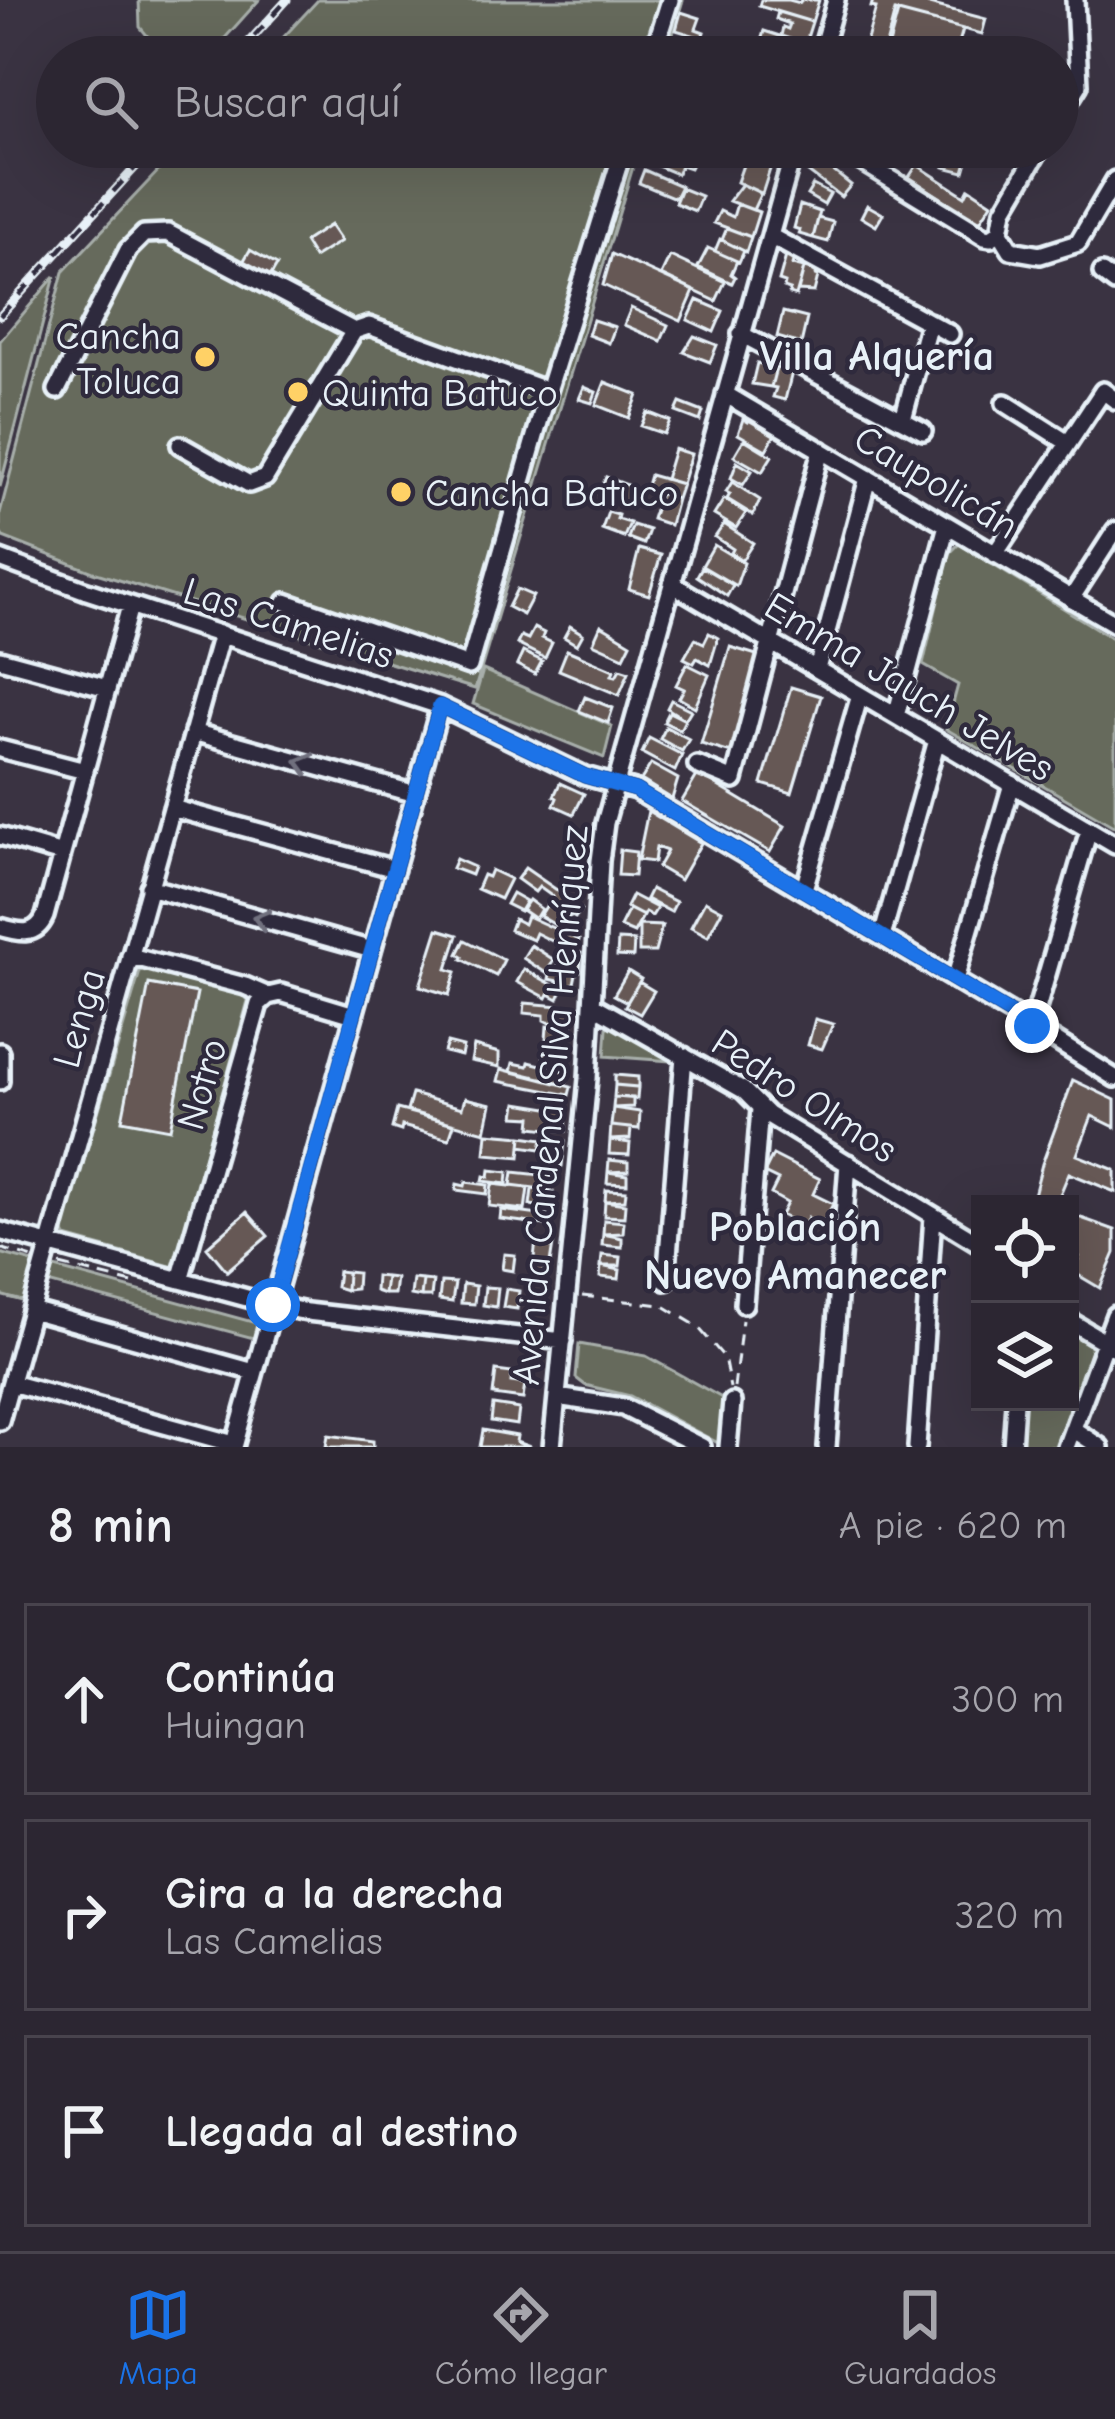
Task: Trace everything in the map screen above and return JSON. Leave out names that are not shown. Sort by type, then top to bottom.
[{"type":"street","points":[[659,36],[670,0]]},
{"type":"street","points":[[826,36],[836,0]]},
{"type":"street","points":[[1075,0],[1076,36]]},
{"type":"street","points":[[286,602],[469,666],[617,168]]},
{"type":"street","name":"Avenida Cardenal Silva Henríquez","points":[[551,1447],[593,1005],[604,824],[789,168]]},
{"type":"street","points":[[872,168],[985,237],[1000,232]]},
{"type":"street","points":[[1029,168],[1004,210],[1000,232],[1011,250],[1040,254],[1078,243],[1115,180]]},
{"type":"street","points":[[57,390],[128,250],[144,234],[168,233],[354,331]]},
{"type":"street","points":[[770,236],[950,334]]},
{"type":"street","points":[[903,419],[929,322]]},
{"type":"street","points":[[180,445],[249,484],[265,478],[354,331],[369,326],[548,391]]},
{"type":"street","points":[[741,334],[923,430]]},
{"type":"street","name":"Caupolicán","points":[[724,394],[1115,624]]},
{"type":"street","points":[[995,554],[1068,443],[1109,396]]},
{"type":"street","points":[[1005,403],[1068,443]]},
{"type":"street","points":[[697,765],[734,780],[821,450]]},
{"type":"street","points":[[817,669],[868,478]]},
{"type":"street","points":[[896,716],[946,525]]},
{"type":"street","points":[[1071,598],[1115,531]]},
{"type":"street","name":"Las Camelias","points":[[0,559],[440,706],[585,776],[635,790],[1113,1071]]},
{"type":"street","name":"Emma Jauch Jelves","points":[[672,584],[1115,845]]},
{"type":"street","points":[[0,927],[33,932],[46,916],[130,606]]},
{"type":"street","name":"Lenga","points":[[0,1421],[220,634]]},
{"type":"street","points":[[0,659],[107,688]]},
{"type":"street","points":[[804,889],[860,695]]},
{"type":"street","points":[[10,1383],[234,1446],[440,706]]},
{"type":"street","points":[[193,732],[416,794]]},
{"type":"street","points":[[882,937],[937,740]]},
{"type":"street","points":[[0,748],[85,771]]},
{"type":"street","points":[[955,980],[1012,784]]},
{"type":"street","points":[[172,808],[395,868]]},
{"type":"street","points":[[1032,1026],[1089,830]]},
{"type":"street","points":[[0,836],[62,854]]},
{"type":"street","points":[[149,887],[372,950]]},
{"type":"street","points":[[130,956],[354,1015]]},
{"type":"street","name":"Notro","points":[[180,1280],[257,1009],[268,995]]},
{"type":"street","name":"Pedro Olmos","points":[[593,1005],[743,1090],[760,1108],[971,1239]]},
{"type":"street","points":[[0,1081],[1,1053]]},
{"type":"street","points":[[666,1281],[684,1056]]},
{"type":"street","points":[[744,1304],[760,1108]]},
{"type":"street","points":[[826,1447],[848,1163]]},
{"type":"street","points":[[917,1447],[933,1216]]},
{"type":"street","points":[[0,1231],[273,1305],[563,1341]]},
{"type":"street","points":[[31,1310],[254,1372]]},
{"type":"street","points":[[1066,1447],[1110,1345],[1115,1315]]},
{"type":"street","points":[[1079,1327],[1110,1345]]},
{"type":"street","points":[[557,1396],[623,1407],[700,1446]]},
{"type":"street","points":[[728,1447],[732,1402]]},
{"type":"street","points":[[1012,1447],[1014,1411]]},
{"type":"street","points":[[1073,1430],[1100,1447]]},
{"type":"path","points":[[568,1295],[662,1305],[697,1326],[724,1357],[732,1402]]},
{"type":"path","points":[[732,1402],[744,1304]]},
{"type":"green space","points":[[139,0],[259,0],[227,36],[148,36],[140,27]]},
{"type":"green space","points":[[318,0],[683,0],[672,36],[285,36]]},
{"type":"green space","name":"Quinta Batuco","points":[[161,168],[633,168],[475,689],[93,572],[3,537],[0,513],[63,272]]},
{"type":"green space","points":[[55,276],[0,487],[0,341]]},
{"type":"green space","points":[[959,544],[1115,640],[1115,827],[946,729],[958,685],[923,665],[949,554]]},
{"type":"green space","points":[[483,670],[612,726],[604,758],[473,704]]},
{"type":"green space","points":[[141,968],[249,997],[174,1267],[66,1237],[63,1230]]},
{"type":"green space","points":[[613,1024],[672,1061],[605,1056],[607,1028]]},
{"type":"green space","points":[[0,1253],[260,1324],[257,1339],[33,1279],[26,1302],[0,1295]]},
{"type":"green space","points":[[1079,1338],[1092,1347],[1079,1384]]},
{"type":"green space","points":[[579,1344],[646,1356],[722,1398],[720,1444],[630,1396],[585,1385],[576,1378]]},
{"type":"green space","points":[[1022,1411],[1070,1411],[1057,1447],[1020,1447]]},
{"type":"building","points":[[761,0],[819,0],[812,22],[759,6]]},
{"type":"building","points":[[873,0],[914,0],[986,19],[982,34],[895,11],[888,36],[868,36],[876,8],[871,7]]},
{"type":"building","points":[[681,12],[700,18],[696,29],[704,32],[696,36],[676,30]]},
{"type":"building","points":[[778,12],[812,22],[808,36],[781,36],[783,27],[788,29],[790,24],[776,19]]},
{"type":"building","points":[[898,12],[963,29],[961,36],[891,36]]},
{"type":"building","points":[[742,168],[770,168],[762,194],[737,182]]},
{"type":"building","points":[[829,168],[851,185],[841,197],[808,172]]},
{"type":"building","points":[[915,168],[922,168],[965,196],[969,188],[992,203],[979,223],[909,177]]},
{"type":"building","points":[[644,170],[681,186],[675,198],[639,183]]},
{"type":"building","points":[[742,184],[761,193],[753,210],[729,201]]},
{"type":"building","points":[[813,185],[830,194],[824,205],[807,195]]},
{"type":"building","points":[[681,188],[701,196],[695,211],[675,203]]},
{"type":"building","points":[[737,204],[759,212],[751,237],[714,223],[720,211],[733,217]]},
{"type":"building","points":[[800,205],[820,212],[813,238],[794,228]]},
{"type":"building","points":[[867,205],[883,214],[876,226],[861,217]]},
{"type":"building","points":[[818,218],[833,222],[828,242],[813,238]]},
{"type":"building","points":[[330,225],[341,241],[314,258],[304,242]]},
{"type":"building","points":[[727,228],[751,237],[746,252],[722,240]]},
{"type":"building","points":[[720,239],[744,251],[739,262],[715,251]]},
{"type":"building","points":[[708,248],[737,261],[732,283],[698,267]]},
{"type":"building","points":[[250,250],[277,265],[270,277],[243,262]]},
{"type":"building","points":[[612,254],[694,291],[681,321],[603,285]]},
{"type":"building","points":[[670,256],[725,282],[716,301],[661,275]]},
{"type":"building","points":[[786,256],[794,258],[792,265],[804,268],[796,296],[779,281]]},
{"type":"building","points":[[804,268],[816,271],[814,292],[798,291]]},
{"type":"building","points":[[697,300],[723,311],[714,332],[688,320]]},
{"type":"building","points":[[631,308],[668,325],[661,341],[624,325]]},
{"type":"building","points":[[783,312],[807,318],[801,344],[777,337]]},
{"type":"building","points":[[593,320],[615,327],[609,343],[588,335]]},
{"type":"building","points":[[694,336],[717,345],[710,362],[684,352]]},
{"type":"building","points":[[757,363],[776,368],[771,387],[752,384]]},
{"type":"building","points":[[776,368],[792,372],[785,400],[773,397]]},
{"type":"building","points":[[605,382],[638,395],[629,418],[596,405]]},
{"type":"building","points":[[584,387],[596,392],[592,403],[579,399]]},
{"type":"building","points":[[680,403],[703,412],[700,421],[676,412]]},
{"type":"building","points":[[647,412],[670,421],[664,434],[641,426]]},
{"type":"building","points":[[750,418],[776,433],[766,450],[738,434],[743,419],[748,422]]},
{"type":"building","points":[[744,439],[772,456],[762,472],[734,456]]},
{"type":"building","points":[[674,449],[691,454],[682,484],[665,479]]},
{"type":"building","points":[[737,462],[752,471],[743,485],[731,478]]},
{"type":"building","points":[[650,475],[682,484],[677,499],[646,489]]},
{"type":"building","points":[[606,477],[632,487],[626,504],[599,494]]},
{"type":"building","points":[[732,482],[760,500],[753,515],[727,499]]},
{"type":"building","points":[[660,493],[677,499],[670,525],[652,519]]},
{"type":"building","points":[[724,499],[746,513],[736,528],[714,515]]},
{"type":"building","points":[[608,512],[630,523],[624,537],[602,529]]},
{"type":"building","points":[[724,524],[753,543],[742,560],[715,537]]},
{"type":"building","points":[[633,525],[649,530],[644,544],[628,538]]},
{"type":"building","points":[[714,545],[744,563],[736,586],[702,566]]},
{"type":"building","points":[[639,549],[661,555],[649,595],[629,589]]},
{"type":"building","points":[[702,567],[733,585],[727,596],[697,576]]},
{"type":"building","points":[[517,589],[533,596],[523,615],[508,607]]},
{"type":"building","points":[[601,625],[631,643],[624,657],[593,643]]},
{"type":"building","points":[[570,626],[583,634],[577,645],[564,637]]},
{"type":"building","points":[[534,628],[552,643],[545,658],[517,644],[521,636],[528,639]]},
{"type":"building","points":[[709,633],[718,638],[710,665],[684,658],[695,639],[704,643]]},
{"type":"building","points":[[730,647],[760,656],[731,753],[701,744]]},
{"type":"building","points":[[567,650],[614,670],[612,675],[620,669],[629,672],[619,695],[559,670]]},
{"type":"building","points":[[523,652],[542,661],[535,674],[517,665]]},
{"type":"building","points":[[687,664],[709,675],[695,707],[679,698],[684,689],[676,685]]},
{"type":"building","points":[[791,687],[821,696],[792,793],[762,784]]},
{"type":"building","points":[[585,697],[613,708],[608,723],[579,711]]},
{"type":"building","points":[[671,700],[691,710],[685,720],[667,708]]},
{"type":"building","points":[[669,712],[685,720],[680,730],[664,722]]},
{"type":"building","points":[[666,727],[689,739],[682,751],[660,739]]},
{"type":"building","points":[[649,738],[682,755],[675,771],[642,753]]},
{"type":"building","points":[[651,764],[678,779],[672,799],[641,780]]},
{"type":"building","points":[[698,774],[785,826],[770,852],[682,801]]},
{"type":"building","points":[[560,783],[584,794],[574,814],[554,805]]},
{"type":"building","points":[[648,811],[701,843],[680,880],[658,867],[667,851],[656,847],[654,862],[638,860]]},
{"type":"building","points":[[620,850],[636,852],[634,876],[618,875]]},
{"type":"building","points":[[456,859],[474,867],[471,875],[452,868]]},
{"type":"building","points":[[525,868],[577,904],[581,910],[575,918],[539,887],[535,892],[517,879]]},
{"type":"building","points":[[491,870],[510,879],[500,899],[477,889]]},
{"type":"building","points":[[651,889],[676,902],[671,912],[646,899]]},
{"type":"building","points":[[512,893],[526,901],[520,911],[506,904]]},
{"type":"building","points":[[632,895],[657,908],[652,916],[626,907]]},
{"type":"building","points":[[529,900],[541,909],[535,919],[522,910]]},
{"type":"building","points":[[705,901],[722,910],[708,936],[691,927]]},
{"type":"building","points":[[548,903],[570,916],[562,929],[540,916]]},
{"type":"building","points":[[629,909],[643,916],[634,933],[620,927]]},
{"type":"building","points":[[527,916],[579,940],[574,952],[536,933],[533,940],[510,930],[514,919],[524,924]]},
{"type":"building","points":[[639,925],[662,926],[655,952],[639,952]]},
{"type":"building","points":[[438,929],[458,935],[447,969],[456,972],[449,995],[420,986]]},
{"type":"building","points":[[465,940],[504,960],[496,976],[462,959],[458,954]]},
{"type":"building","points":[[618,940],[634,941],[633,957],[617,956]]},
{"type":"building","points":[[531,945],[554,960],[546,973],[523,958]]},
{"type":"building","points":[[559,951],[581,953],[580,971],[558,966]]},
{"type":"building","points":[[524,969],[562,990],[558,999],[517,982]]},
{"type":"building","points":[[551,969],[576,974],[573,988],[549,979]]},
{"type":"building","points":[[628,971],[641,979],[627,1002],[614,995]]},
{"type":"building","points":[[639,982],[654,991],[640,1014],[625,1006]]},
{"type":"building","points":[[149,984],[197,993],[170,1129],[122,1120]]},
{"type":"building","points":[[525,1003],[573,1007],[572,1024],[524,1013]]},
{"type":"building","points":[[815,1019],[833,1024],[822,1049],[808,1045]]},
{"type":"building","points":[[569,1025],[567,1047],[551,1045],[552,1039],[546,1039],[547,1026]]},
{"type":"building","points":[[447,1043],[463,1047],[461,1056],[444,1052]]},
{"type":"building","points":[[474,1046],[499,1053],[499,1067],[471,1061]]},
{"type":"building","points":[[545,1047],[568,1050],[566,1065],[543,1062]]},
{"type":"building","points":[[529,1062],[569,1072],[566,1084],[511,1071],[513,1063],[528,1066]]},
{"type":"building","points":[[501,1069],[571,1087],[569,1095],[498,1081]]},
{"type":"building","points":[[615,1075],[638,1077],[638,1087],[615,1085]]},
{"type":"building","points":[[1073,1080],[1115,1100],[1115,1127],[1092,1116],[1077,1155],[1115,1170],[1115,1192],[1069,1173],[1060,1195],[1034,1195]]},
{"type":"building","points":[[615,1085],[638,1087],[637,1099],[614,1097]]},
{"type":"building","points":[[412,1094],[462,1108],[465,1098],[491,1104],[485,1132],[407,1111]]},
{"type":"building","points":[[614,1097],[633,1098],[633,1107],[613,1108]]},
{"type":"building","points":[[517,1103],[567,1111],[566,1131],[531,1127],[532,1117],[515,1116]]},
{"type":"building","points":[[613,1108],[640,1112],[639,1129],[611,1126]]},
{"type":"building","points":[[397,1109],[454,1124],[449,1139],[402,1126],[401,1131],[392,1128]]},
{"type":"building","points":[[611,1126],[631,1128],[630,1139],[610,1140]]},
{"type":"building","points":[[487,1133],[522,1136],[520,1157],[485,1154]]},
{"type":"building","points":[[522,1136],[543,1139],[541,1149],[521,1146]]},
{"type":"building","points":[[548,1140],[565,1141],[562,1166],[545,1165]]},
{"type":"building","points":[[610,1140],[630,1143],[629,1155],[609,1154]]},
{"type":"building","points":[[773,1155],[820,1179],[813,1194],[833,1204],[822,1225],[808,1218],[804,1226],[781,1215],[787,1203],[771,1194],[778,1180],[764,1173]]},
{"type":"building","points":[[609,1160],[628,1162],[628,1171],[608,1172]]},
{"type":"building","points":[[490,1170],[508,1172],[507,1184],[483,1181]]},
{"type":"building","points":[[513,1172],[551,1176],[550,1190],[511,1185]]},
{"type":"building","points":[[608,1172],[627,1175],[627,1184],[607,1183]]},
{"type":"building","points":[[466,1182],[488,1185],[487,1194],[456,1190],[457,1184],[465,1186]]},
{"type":"building","points":[[492,1184],[528,1188],[525,1210],[489,1206]]},
{"type":"building","points":[[532,1189],[553,1192],[551,1208],[530,1205]]},
{"type":"building","points":[[606,1190],[626,1191],[625,1200],[605,1201]]},
{"type":"building","points":[[605,1201],[625,1204],[624,1217],[604,1216]]},
{"type":"building","points":[[501,1210],[547,1216],[546,1225],[500,1219]]},
{"type":"building","points":[[247,1212],[268,1236],[227,1271],[207,1247]]},
{"type":"building","points":[[1079,1217],[1115,1230],[1115,1253],[1100,1288],[1079,1276]]},
{"type":"building","points":[[604,1220],[624,1222],[623,1233],[603,1234]]},
{"type":"building","points":[[603,1234],[622,1238],[622,1247],[602,1245]]},
{"type":"building","points":[[536,1241],[553,1244],[549,1270],[543,1276],[532,1275]]},
{"type":"building","points":[[504,1254],[515,1255],[513,1271],[502,1269]]},
{"type":"building","points":[[602,1255],[621,1257],[620,1266],[601,1266]]},
{"type":"building","points":[[601,1266],[620,1270],[619,1279],[600,1277]]},
{"type":"building","points":[[338,1271],[347,1272],[346,1290],[336,1287]]},
{"type":"building","points":[[347,1272],[357,1273],[356,1289],[346,1290]]},
{"type":"building","points":[[376,1276],[386,1277],[384,1294],[375,1291]]},
{"type":"building","points":[[386,1277],[396,1278],[394,1294],[384,1294]]},
{"type":"building","points":[[413,1279],[423,1280],[421,1297],[411,1295]]},
{"type":"building","points":[[423,1280],[433,1281],[431,1297],[421,1297]]},
{"type":"building","points":[[441,1282],[455,1283],[452,1302],[439,1300]]},
{"type":"building","points":[[463,1284],[476,1286],[474,1304],[461,1303]]},
{"type":"building","points":[[485,1287],[498,1288],[496,1307],[483,1305]]},
{"type":"building","points":[[506,1289],[519,1291],[517,1309],[503,1307]]},
{"type":"building","points":[[496,1371],[512,1373],[511,1382],[525,1384],[523,1399],[493,1395]]},
{"type":"building","points":[[493,1405],[519,1409],[517,1425],[491,1421]]},
{"type":"building","points":[[483,1430],[517,1436],[516,1442],[530,1447],[480,1447]]},
{"type":"building","points":[[328,1435],[373,1441],[373,1447],[326,1447]]},
{"type":"railway","points":[[254,36],[287,0]]},
{"type":"railway","points":[[0,316],[135,168]]},
{"type":"place","name":"Cancha Toluca","points":[[205,357]]},
{"type":"place","name":"Quinta Batuco","points":[[298,392]]},
{"type":"place","name":"Cancha Batuco","points":[[401,492]]},
{"type":"district","name":"Villa Alquería","points":[[877,355]]},
{"type":"district","name":"Población Nuevo Amanecer","points":[[795,1250]]},
{"type":"route","points":[[273,1305],[440,706],[585,776],[635,790],[1032,1026]]}]
